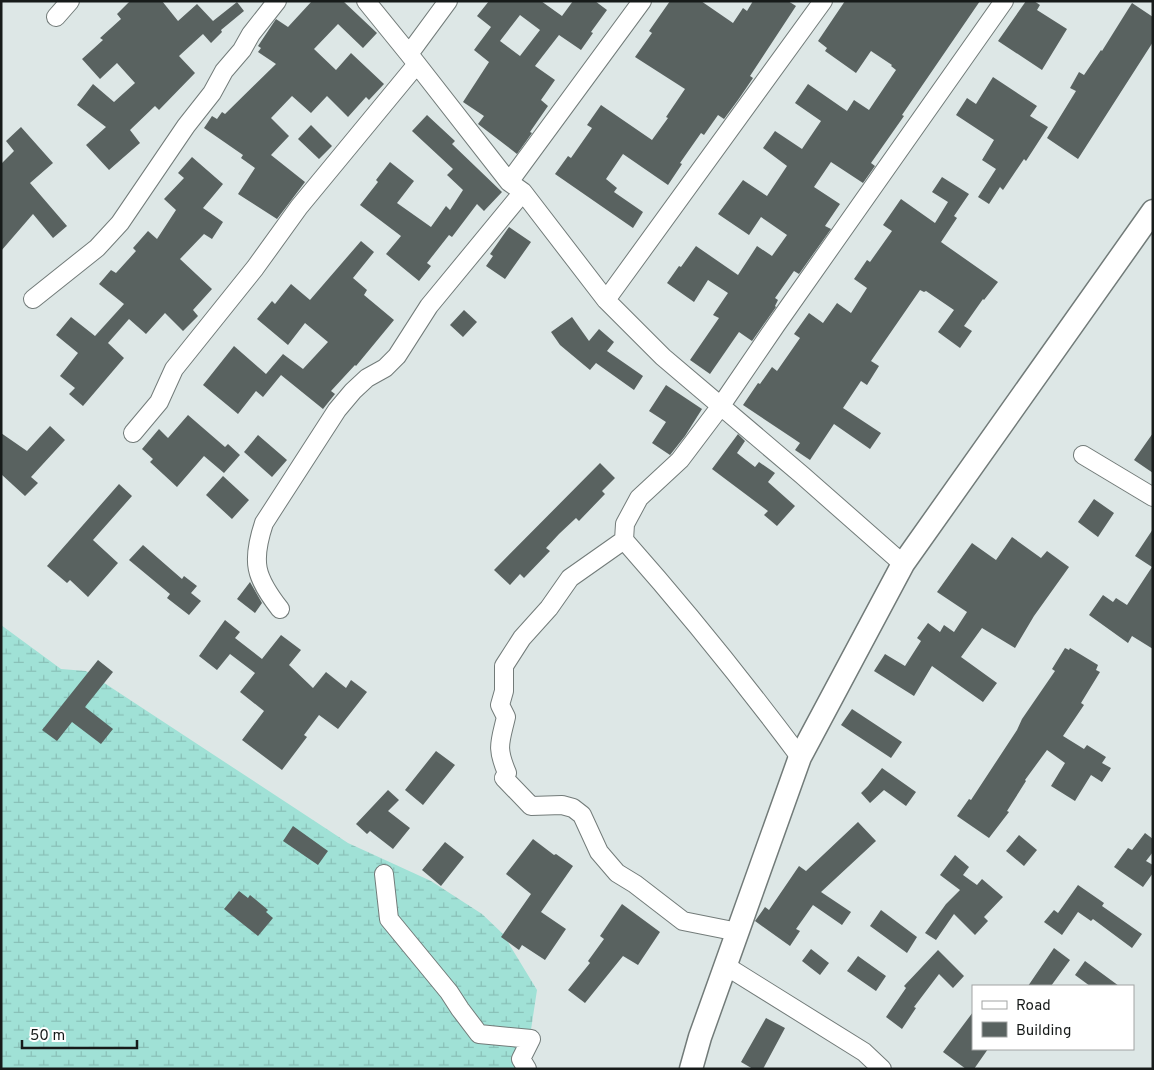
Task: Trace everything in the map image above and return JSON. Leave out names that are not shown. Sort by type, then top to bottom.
[{"type":"street","points":[[56,17],[70,1]]},
{"type":"street","points":[[33,299],[97,248],[120,223],[186,126],[212,93],[224,71],[242,50],[251,34],[277,1]]},
{"type":"street","points":[[366,1],[606,300],[663,357],[903,564]]},
{"type":"street","points":[[133,433],[159,402],[174,369],[255,268],[413,59],[448,1]]},
{"type":"street","points":[[280,609],[265,590],[258,574],[258,541],[264,524],[337,410],[367,378],[385,368],[396,356],[429,306],[516,187],[642,1]]},
{"type":"street","points":[[606,300],[823,1]]},
{"type":"street","points":[[800,757],[677,600],[624,540],[625,524],[639,498],[680,460],[720,407],[1004,1]]},
{"type":"street","points":[[690,1069],[800,757],[903,564],[1153,211]]},
{"type":"street","points":[[1083,455],[1153,497]]},
{"type":"street","points":[[624,540],[570,578],[549,608],[522,638],[504,666],[504,691],[500,705],[506,718],[499,742],[500,757],[508,773],[504,778],[531,806],[562,805],[573,808],[582,815],[599,852],[608,864],[617,873],[635,884],[683,921],[738,932]]},
{"type":"street","points":[[384,874],[389,919],[450,992],[479,1034],[531,1039],[521,1059],[527,1069]]},
{"type":"street","points":[[726,966],[864,1052],[882,1069]]},
{"type":"green space","points":[[1,625],[61,669],[86,671],[348,843],[431,881],[482,914],[503,934],[537,990],[525,1069],[1,1069]]},
{"type":"building","points":[[130,1],[162,1],[178,21],[197,4],[213,21],[237,2],[244,11],[221,30],[222,32],[211,43],[203,34],[179,56],[195,73],[159,110],[155,106],[130,130],[140,143],[109,170],[86,145],[106,127],[77,105],[93,84],[114,102],[135,83],[117,63],[100,79],[82,59],[103,40],[100,38],[121,19],[117,14]]},
{"type":"building","points":[[312,1],[343,1],[377,33],[363,48],[338,24],[314,49],[336,70],[351,53],[384,84],[369,100],[366,97],[348,117],[327,96],[311,113],[292,96],[271,118],[289,136],[271,155],[305,182],[277,219],[238,194],[255,168],[241,158],[243,155],[204,128],[212,116],[217,119],[222,112],[225,114],[276,64],[258,52],[261,48],[258,46],[276,19],[288,27]]},
{"type":"building","points":[[489,1],[541,1],[562,16],[573,1],[595,1],[607,10],[581,50],[559,35],[535,66],[555,80],[541,100],[548,106],[517,154],[478,124],[484,116],[463,102],[489,62],[474,50],[491,27],[477,16]],"holes":[[[520,15],[540,30],[520,56],[500,41]]]},
{"type":"building","points":[[670,1],[701,1],[733,23],[743,8],[747,11],[753,1],[788,1],[796,6],[750,76],[753,78],[738,100],[724,119],[718,115],[704,135],[701,133],[680,163],[682,164],[668,185],[623,154],[606,179],[617,188],[614,192],[643,212],[633,228],[555,174],[568,156],[571,158],[592,128],[587,125],[601,105],[652,140],[668,118],[666,117],[685,89],[635,57],[652,33],[649,31]]},
{"type":"building","points":[[845,1],[980,1],[871,163],[875,166],[863,183],[831,162],[814,187],[840,204],[825,226],[831,229],[799,274],[794,271],[775,298],[778,300],[776,307],[752,341],[739,332],[710,374],[690,360],[719,318],[713,315],[728,293],[708,280],[694,302],[667,283],[696,246],[738,275],[757,246],[772,256],[787,235],[761,217],[749,235],[718,214],[743,180],[767,196],[787,166],[763,148],[775,131],[802,149],[821,121],[795,103],[808,84],[847,111],[854,100],[869,110],[896,70],[892,65],[871,51],[856,73],[825,51],[827,48],[818,41]]},
{"type":"building","points":[[1026,1],[1034,1],[1040,5],[1037,10],[1067,29],[1042,70],[998,41]]},
{"type":"building","points":[[1132,3],[1153,17],[1153,42],[1078,159],[1047,138],[1076,91],[1070,88],[1079,72],[1084,75],[1102,51]]},
{"type":"building","points":[[993,77],[1037,106],[1030,116],[1048,127],[1026,161],[1024,159],[1003,190],[1000,187],[989,204],[978,197],[996,169],[982,160],[994,140],[956,115],[967,98],[976,104]]},
{"type":"building","points":[[427,115],[455,141],[452,144],[502,192],[484,211],[477,204],[452,237],[449,235],[427,263],[431,266],[419,281],[386,254],[401,236],[360,205],[378,182],[376,180],[390,162],[414,181],[397,203],[431,227],[446,206],[450,210],[463,190],[447,175],[453,169],[412,131]]},
{"type":"building","points":[[311,125],[332,146],[319,159],[298,139]]},
{"type":"building","points":[[21,127],[53,163],[30,183],[67,226],[53,238],[33,214],[1,251],[1,164],[14,151],[6,141]]},
{"type":"building","points":[[192,157],[223,184],[203,208],[223,222],[212,239],[204,234],[180,259],[212,289],[193,310],[198,316],[183,331],[165,313],[146,334],[129,319],[108,343],[124,358],[83,406],[69,394],[75,388],[60,376],[78,353],[56,335],[71,317],[95,336],[124,304],[99,284],[111,270],[116,273],[136,251],[133,248],[148,231],[157,239],[176,210],[164,199],[184,178],[178,173]]},
{"type":"building","points":[[942,177],[969,194],[954,216],[957,218],[941,242],[998,282],[964,326],[972,331],[960,348],[938,332],[954,310],[926,291],[920,290],[871,361],[879,366],[867,385],[861,381],[843,408],[881,433],[870,449],[834,424],[810,460],[795,450],[800,443],[743,405],[772,367],[777,371],[800,338],[794,334],[809,313],[823,323],[837,303],[851,313],[867,288],[854,279],[867,260],[870,262],[892,231],[883,225],[901,199],[935,223],[948,202],[932,192]]},
{"type":"building","points":[[509,227],[531,242],[505,279],[486,266],[493,256],[490,254]]},
{"type":"building","points":[[361,241],[374,252],[353,278],[367,290],[364,295],[394,320],[356,366],[331,391],[335,394],[323,409],[281,375],[263,397],[256,391],[238,414],[203,385],[234,346],[266,374],[283,354],[303,369],[328,342],[305,323],[288,345],[257,319],[272,301],[275,304],[291,284],[310,300]]},
{"type":"building","points":[[464,310],[477,322],[463,337],[450,325]]},
{"type":"building","points":[[572,317],[589,341],[599,329],[614,342],[607,351],[643,376],[634,390],[596,363],[590,370],[560,345],[551,332]]},
{"type":"building","points":[[666,385],[702,409],[670,455],[652,443],[666,422],[649,411]]},
{"type":"building","points":[[188,415],[225,447],[228,444],[240,455],[224,473],[204,456],[177,487],[150,462],[153,459],[142,449],[159,429],[168,438]]},
{"type":"building","points":[[50,426],[65,440],[31,477],[38,483],[25,496],[1,474],[1,433],[27,451]]},
{"type":"building","points":[[1153,433],[1153,473],[1134,460]]},
{"type":"building","points":[[738,434],[745,441],[737,453],[755,467],[759,462],[775,473],[768,482],[795,506],[777,526],[764,515],[768,511],[712,469]]},
{"type":"building","points":[[258,435],[287,460],[272,477],[244,452]]},
{"type":"building","points":[[600,463],[615,478],[602,491],[605,494],[579,521],[576,518],[559,534],[546,548],[550,551],[524,578],[520,574],[510,585],[494,570]]},
{"type":"building","points":[[223,476],[249,500],[232,519],[206,495]]},
{"type":"building","points":[[119,484],[132,496],[93,540],[118,563],[88,597],[70,580],[67,583],[47,566]]},
{"type":"building","points":[[1094,499],[1114,513],[1098,537],[1078,522]]},
{"type":"building","points":[[1153,529],[1153,649],[1132,636],[1128,643],[1089,615],[1103,595],[1113,602],[1116,598],[1127,605],[1152,567],[1135,556]]},
{"type":"building","points":[[1012,537],[1041,558],[1047,551],[1069,567],[1034,616],[1015,648],[982,628],[961,657],[997,683],[983,702],[932,666],[914,696],[874,671],[885,654],[905,666],[921,641],[917,638],[928,623],[940,632],[944,625],[954,632],[967,612],[937,592],[972,543],[996,560]]},
{"type":"building","points":[[143,545],[182,579],[184,576],[197,586],[191,593],[201,601],[189,615],[167,598],[170,594],[129,560]]},
{"type":"building","points":[[250,582],[262,603],[255,613],[237,599]]},
{"type":"building","points":[[225,620],[240,632],[235,638],[262,659],[281,635],[301,650],[289,665],[313,688],[326,672],[346,688],[351,680],[367,692],[338,729],[319,715],[304,735],[307,737],[282,770],[242,740],[264,711],[240,692],[255,673],[230,654],[217,670],[199,656]]},
{"type":"building","points":[[1065,648],[1069,650],[1070,648],[1098,665],[1096,670],[1100,672],[1081,703],[1084,705],[1063,736],[1084,749],[1087,745],[1106,757],[1102,763],[1111,768],[1102,782],[1091,775],[1075,801],[1051,786],[1065,763],[1047,750],[1025,780],[1007,811],[1009,812],[989,838],[957,816],[969,799],[971,800],[1055,671],[1052,669]]},
{"type":"building","points":[[98,660],[113,672],[85,707],[113,729],[101,744],[72,722],[57,741],[42,730]]},
{"type":"building","points":[[852,709],[902,742],[891,758],[841,725]]},
{"type":"building","points":[[436,751],[455,765],[423,805],[405,790]]},
{"type":"building","points":[[882,768],[916,792],[906,806],[884,790],[870,803],[861,793]]},
{"type":"building","points":[[388,790],[399,800],[388,811],[410,828],[393,849],[370,831],[367,834],[356,824]]},
{"type":"building","points":[[858,822],[876,841],[821,892],[851,912],[842,925],[813,905],[796,929],[800,931],[790,946],[755,921],[765,907],[769,910],[799,866],[806,871]]},
{"type":"building","points":[[293,826],[328,851],[318,865],[283,841]]},
{"type":"building","points":[[1145,833],[1153,839],[1153,852],[1146,861],[1153,865],[1153,873],[1143,887],[1114,867],[1128,848],[1132,850]]},
{"type":"building","points":[[1019,835],[1037,850],[1024,866],[1006,851]]},
{"type":"building","points":[[533,839],[554,855],[556,854],[573,866],[541,912],[566,929],[545,960],[522,945],[519,950],[501,937],[531,894],[506,874]]},
{"type":"building","points":[[445,842],[464,857],[441,886],[422,870]]},
{"type":"building","points":[[955,855],[969,867],[963,875],[977,885],[982,879],[1003,897],[984,917],[988,921],[975,935],[954,914],[936,940],[925,933],[946,904],[960,890],[940,875]]},
{"type":"building","points":[[1078,885],[1104,903],[1102,906],[1142,934],[1132,948],[1093,919],[1091,921],[1078,912],[1062,935],[1044,922],[1054,910],[1058,913]]},
{"type":"building","points":[[239,891],[248,898],[250,895],[268,910],[266,912],[273,918],[258,936],[224,909]]},
{"type":"building","points":[[622,904],[660,932],[638,965],[623,956],[585,1003],[568,990],[590,963],[588,961],[604,939],[600,936]]},
{"type":"building","points":[[881,910],[917,937],[907,953],[870,926]]},
{"type":"building","points":[[1054,948],[1070,960],[1052,985],[1029,985]]},
{"type":"building","points":[[811,949],[829,963],[820,975],[802,961]]},
{"type":"building","points":[[938,950],[964,976],[953,988],[939,974],[914,1007],[916,1008],[902,1029],[886,1017],[906,988],[904,986]]},
{"type":"building","points":[[858,956],[886,976],[876,991],[847,971]]},
{"type":"building","points":[[1085,961],[1118,985],[1089,985],[1075,975]]},
{"type":"building","points":[[972,1013],[972,1050],[987,1050],[974,1069],[966,1069],[943,1052]]},
{"type":"building","points":[[766,1018],[785,1028],[763,1069],[753,1069],[741,1062]]}]
